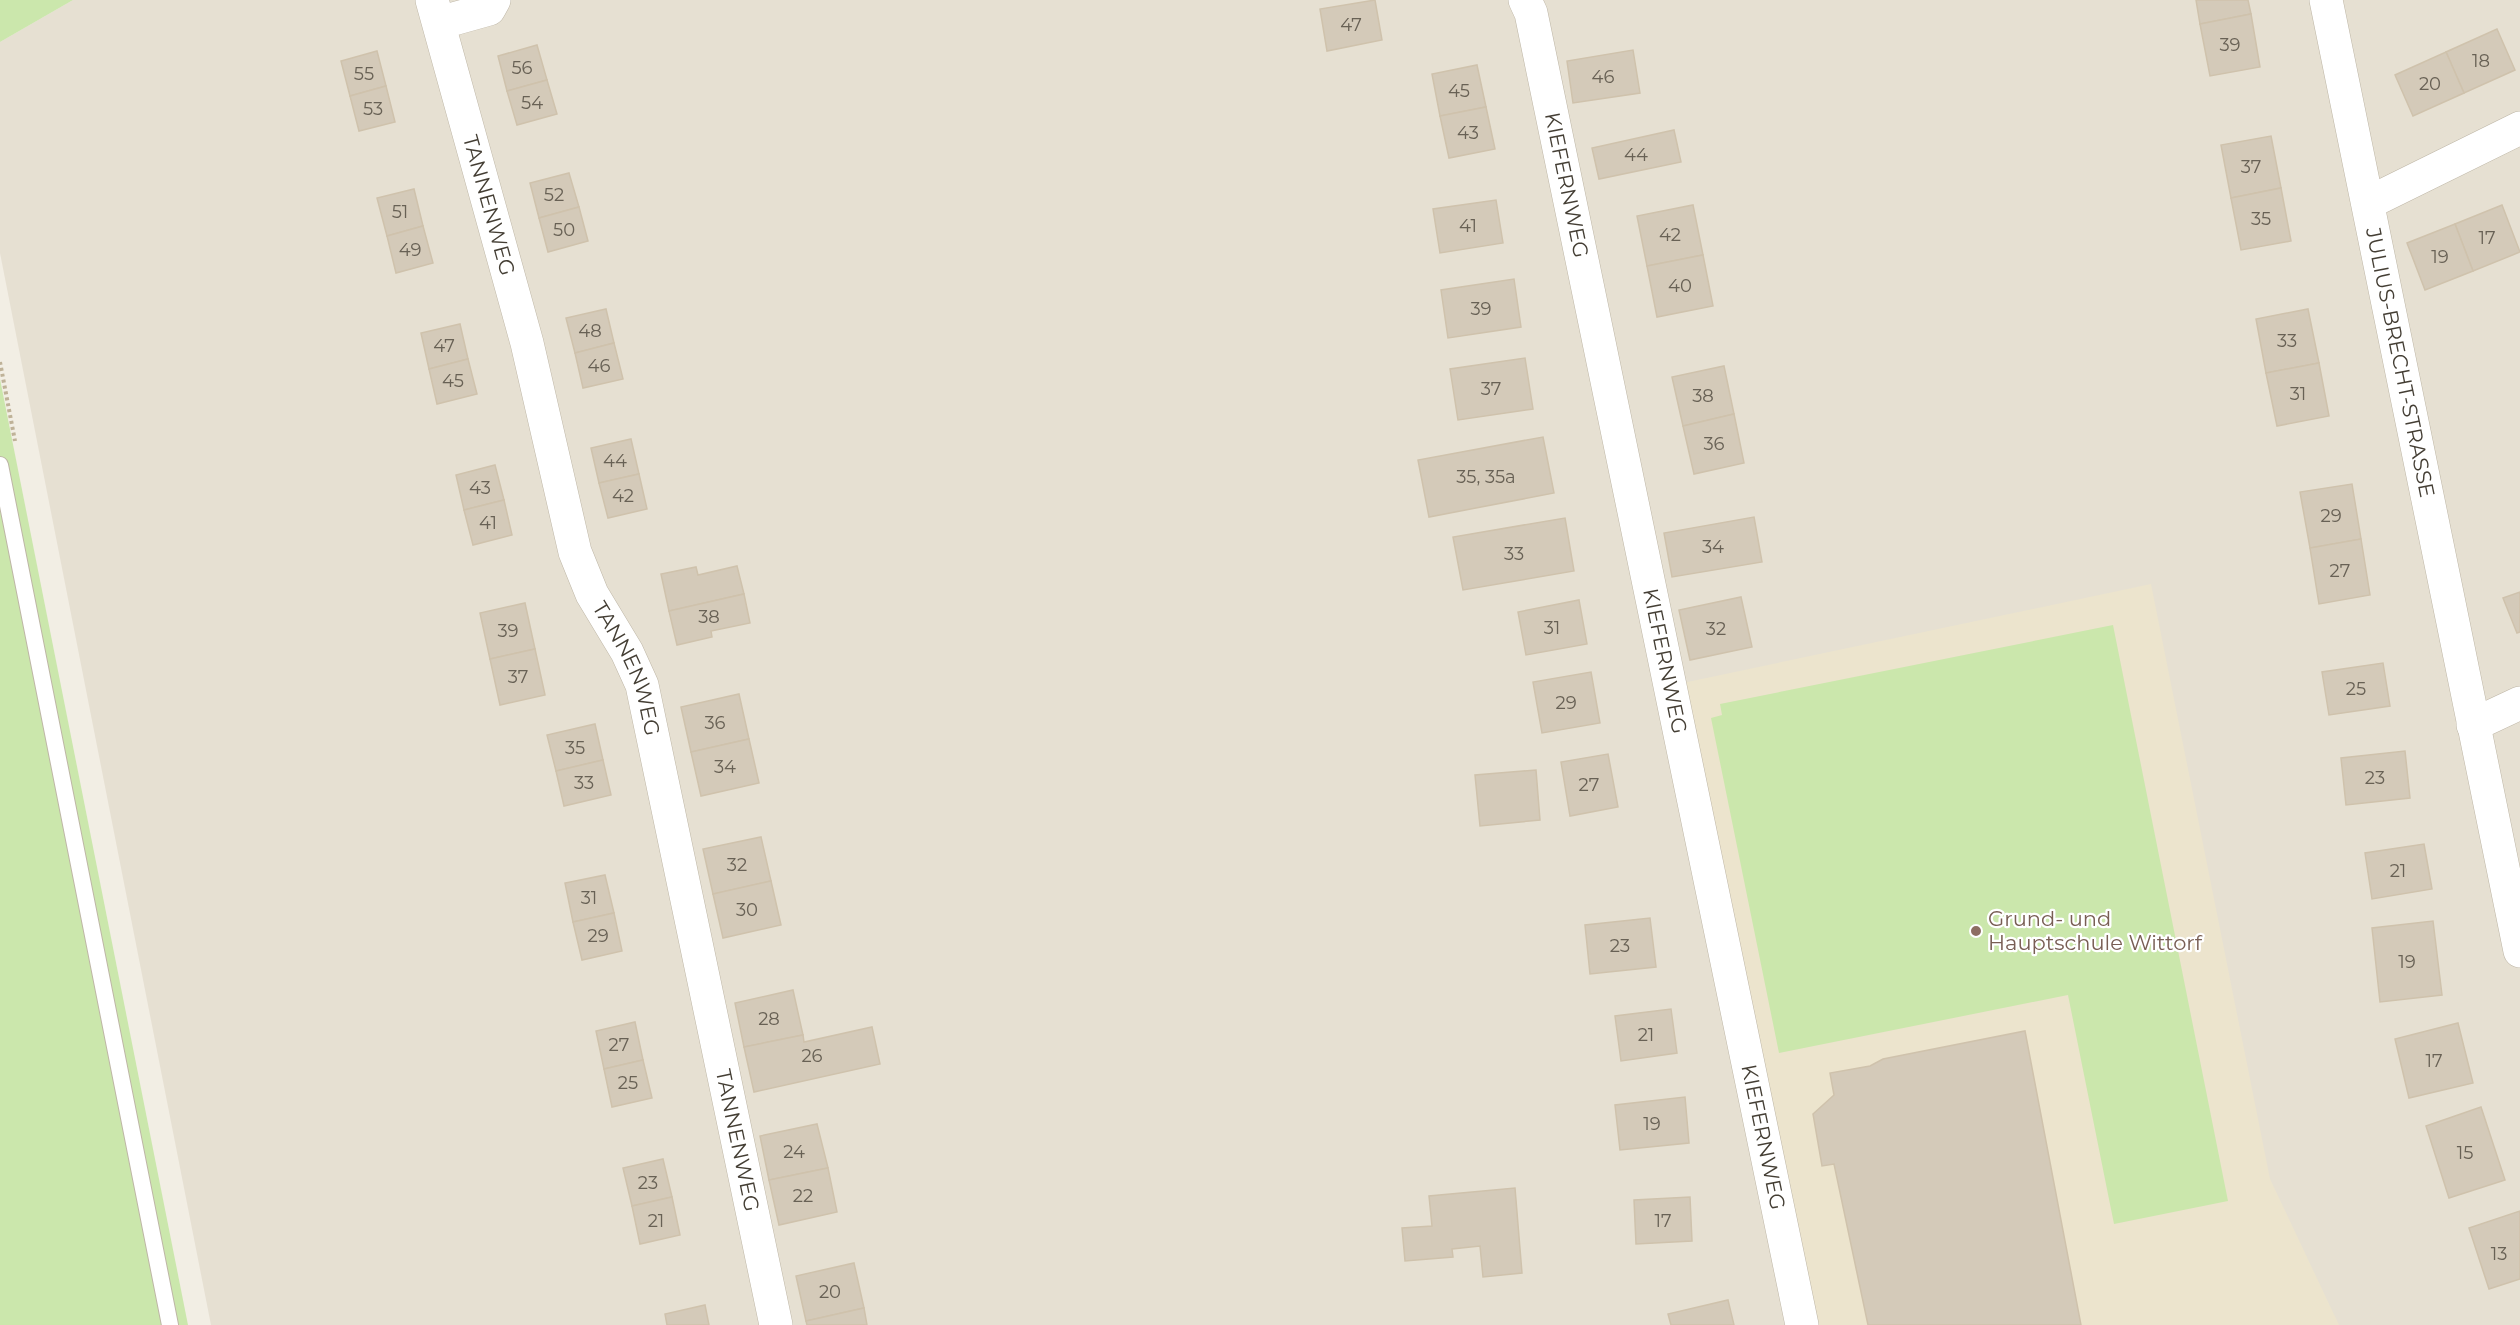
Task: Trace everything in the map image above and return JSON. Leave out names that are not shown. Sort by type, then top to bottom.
[{"type":"street","name":"TANNENWEG","points":[[494,0],[489,9],[436,11],[526,343],[575,552],[592,594],[627,652],[642,686],[776,1325]]},
{"type":"street","name":"KIEFERNWEG","points":[[1525,0],[1531,14],[1802,1325]]},
{"type":"street","name":"JULIUS-BRECHT-STRASSE","points":[[2326,0],[2520,951]]},
{"type":"street","points":[[2368,203],[2520,128]]},
{"type":"street","points":[[2473,725],[2520,703]]},
{"type":"lane","points":[[0,465],[170,1325]]},
{"type":"shaded area","points":[[73,0],[2520,0],[2520,1325],[211,1325],[0,253],[0,42]]},
{"type":"shaded area","name":"Grund- und Hauptschule Wittorf","points":[[2151,584],[2270,1179],[2339,1325],[1816,1325],[1678,684]]},
{"type":"green space","points":[[0,0],[73,0],[0,42]]},
{"type":"green space","points":[[0,379],[188,1325],[0,1325]]},
{"type":"green space","points":[[2113,625],[2228,1201],[2114,1224],[2068,995],[1779,1053],[1711,718],[1722,715],[1720,704]]},
{"type":"building","points":[[1375,0],[1382,40],[1327,51],[1320,9]]},
{"type":"building","points":[[2196,0],[2248,0],[2251,14],[2200,24]]},
{"type":"building","points":[[2251,14],[2260,67],[2210,76],[2200,24]]},
{"type":"building","points":[[2497,29],[2515,70],[2464,93],[2446,52]]},
{"type":"building","points":[[537,45],[547,80],[507,91],[498,56]]},
{"type":"building","points":[[1633,50],[1640,93],[1573,103],[1567,61]]},
{"type":"building","points":[[377,51],[386,86],[350,96],[341,61]]},
{"type":"building","points":[[2446,52],[2464,93],[2413,116],[2395,75]]},
{"type":"building","points":[[1477,65],[1486,107],[1440,116],[1432,74]]},
{"type":"building","points":[[547,80],[557,114],[517,125],[507,91]]},
{"type":"building","points":[[386,86],[395,122],[359,131],[350,96]]},
{"type":"building","points":[[1486,107],[1495,149],[1449,158],[1440,116]]},
{"type":"building","points":[[1674,130],[1681,162],[1599,179],[1592,148]]},
{"type":"building","points":[[2271,136],[2281,188],[2231,198],[2221,145]]},
{"type":"building","points":[[569,173],[579,207],[539,218],[530,183]]},
{"type":"building","points":[[2281,188],[2291,241],[2241,250],[2231,198]]},
{"type":"building","points":[[414,189],[423,226],[387,236],[377,198]]},
{"type":"building","points":[[1496,200],[1503,243],[1440,253],[1433,209]]},
{"type":"building","points":[[1693,205],[1703,255],[1647,266],[1637,216]]},
{"type":"building","points":[[2502,205],[2520,252],[2473,271],[2455,224]]},
{"type":"building","points":[[579,207],[588,241],[548,252],[539,218]]},
{"type":"building","points":[[2455,224],[2473,271],[2425,290],[2407,243]]},
{"type":"building","points":[[423,226],[433,263],[396,273],[387,236]]},
{"type":"building","points":[[1703,255],[1713,306],[1657,317],[1647,266]]},
{"type":"building","points":[[1514,279],[1521,327],[1448,338],[1441,290]]},
{"type":"building","points":[[606,309],[614,343],[575,353],[566,318]]},
{"type":"building","points":[[2308,309],[2319,363],[2266,373],[2256,319]]},
{"type":"building","points":[[460,324],[468,359],[429,369],[421,333]]},
{"type":"building","points":[[614,343],[623,379],[583,388],[575,353]]},
{"type":"building","points":[[1525,358],[1533,409],[1458,420],[1450,369]]},
{"type":"building","points":[[468,359],[477,394],[437,404],[429,369]]},
{"type":"building","points":[[2319,363],[2329,416],[2277,426],[2266,373]]},
{"type":"building","points":[[1724,366],[1734,414],[1683,426],[1672,377]]},
{"type":"building","points":[[1734,414],[1744,463],[1694,474],[1683,426]]},
{"type":"building","points":[[1543,437],[1554,493],[1429,517],[1418,460]]},
{"type":"building","points":[[631,439],[639,474],[599,483],[591,448]]},
{"type":"building","points":[[495,465],[504,500],[464,510],[456,475]]},
{"type":"building","points":[[639,474],[647,509],[608,518],[599,483]]},
{"type":"building","points":[[2352,484],[2361,539],[2310,548],[2300,492]]},
{"type":"building","points":[[504,500],[512,535],[473,545],[464,510]]},
{"type":"building","points":[[1754,517],[1762,562],[1672,577],[1664,533]]},
{"type":"building","points":[[1565,518],[1574,571],[1463,590],[1453,537]]},
{"type":"building","points":[[2361,539],[2370,595],[2319,604],[2310,548]]},
{"type":"building","points":[[737,566],[744,594],[669,611],[661,574],[696,567],[698,575]]},
{"type":"building","points":[[2520,592],[2520,632],[2517,633],[2503,598]]},
{"type":"building","points":[[744,594],[750,623],[711,631],[712,637],[677,645],[669,611]]},
{"type":"building","points":[[1741,597],[1752,647],[1690,660],[1679,610]]},
{"type":"building","points":[[1579,600],[1587,644],[1526,655],[1518,612]]},
{"type":"building","points":[[525,603],[535,649],[490,659],[480,613]]},
{"type":"building","points":[[535,649],[545,695],[500,705],[490,659]]},
{"type":"building","points":[[2383,663],[2390,706],[2329,715],[2322,672]]},
{"type":"building","points":[[1591,672],[1600,723],[1542,733],[1533,682]]},
{"type":"building","points":[[739,694],[749,739],[691,752],[681,707]]},
{"type":"building","points":[[595,724],[603,760],[556,771],[547,735]]},
{"type":"building","points":[[749,739],[759,783],[701,796],[691,752]]},
{"type":"building","points":[[2405,751],[2410,798],[2346,805],[2341,758]]},
{"type":"building","points":[[1608,754],[1618,807],[1570,816],[1561,762]]},
{"type":"building","points":[[603,760],[611,795],[564,806],[556,771]]},
{"type":"building","points":[[1536,770],[1540,820],[1480,826],[1475,775]]},
{"type":"building","points":[[761,837],[771,881],[713,894],[703,849]]},
{"type":"building","points":[[2424,844],[2432,889],[2372,899],[2365,853]]},
{"type":"building","points":[[605,875],[614,913],[573,922],[565,883]]},
{"type":"building","points":[[771,881],[781,925],[723,938],[713,894]]},
{"type":"building","points":[[614,913],[622,951],[582,960],[573,922]]},
{"type":"building","points":[[1650,918],[1656,967],[1590,974],[1585,925]]},
{"type":"building","points":[[2433,921],[2442,995],[2380,1002],[2372,928]]},
{"type":"building","points":[[793,990],[803,1035],[744,1047],[735,1003]]},
{"type":"building","points":[[1671,1009],[1677,1053],[1621,1061],[1615,1016]]},
{"type":"building","points":[[635,1022],[643,1060],[604,1069],[596,1031]]},
{"type":"building","points":[[2458,1023],[2473,1083],[2409,1098],[2395,1039]]},
{"type":"building","points":[[872,1027],[880,1064],[754,1092],[744,1047],[803,1035],[804,1042]]},
{"type":"building","points":[[2025,1031],[2081,1325],[1868,1325],[1834,1164],[1822,1166],[1813,1114],[1834,1095],[1830,1073],[1870,1066],[1883,1059]]},
{"type":"building","points":[[643,1060],[652,1098],[612,1107],[604,1069]]},
{"type":"building","points":[[1685,1097],[1689,1143],[1620,1150],[1615,1105]]},
{"type":"building","points":[[2481,1107],[2505,1180],[2449,1198],[2426,1126]]},
{"type":"building","points":[[817,1124],[828,1168],[769,1180],[760,1136]]},
{"type":"building","points":[[663,1159],[672,1197],[632,1206],[623,1168]]},
{"type":"building","points":[[828,1168],[837,1212],[779,1225],[769,1180]]},
{"type":"building","points":[[1515,1188],[1522,1273],[1483,1277],[1480,1246],[1452,1249],[1453,1257],[1405,1261],[1402,1228],[1432,1226],[1429,1196]]},
{"type":"building","points":[[672,1197],[680,1235],[640,1244],[632,1206]]},
{"type":"building","points":[[1690,1197],[1692,1241],[1636,1244],[1634,1200]]},
{"type":"building","points":[[2520,1211],[2520,1279],[2489,1289],[2469,1228]]},
{"type":"building","points":[[854,1263],[864,1308],[806,1321],[796,1276]]},
{"type":"building","points":[[1728,1300],[1734,1325],[1671,1325],[1668,1314]]},
{"type":"building","points":[[705,1305],[709,1325],[667,1325],[665,1314]]},
{"type":"building","points":[[864,1308],[867,1325],[807,1325],[806,1321]]},
{"type":"place","name":"Grund- und Hauptschule Wittorf","points":[[1976,931]]}]
